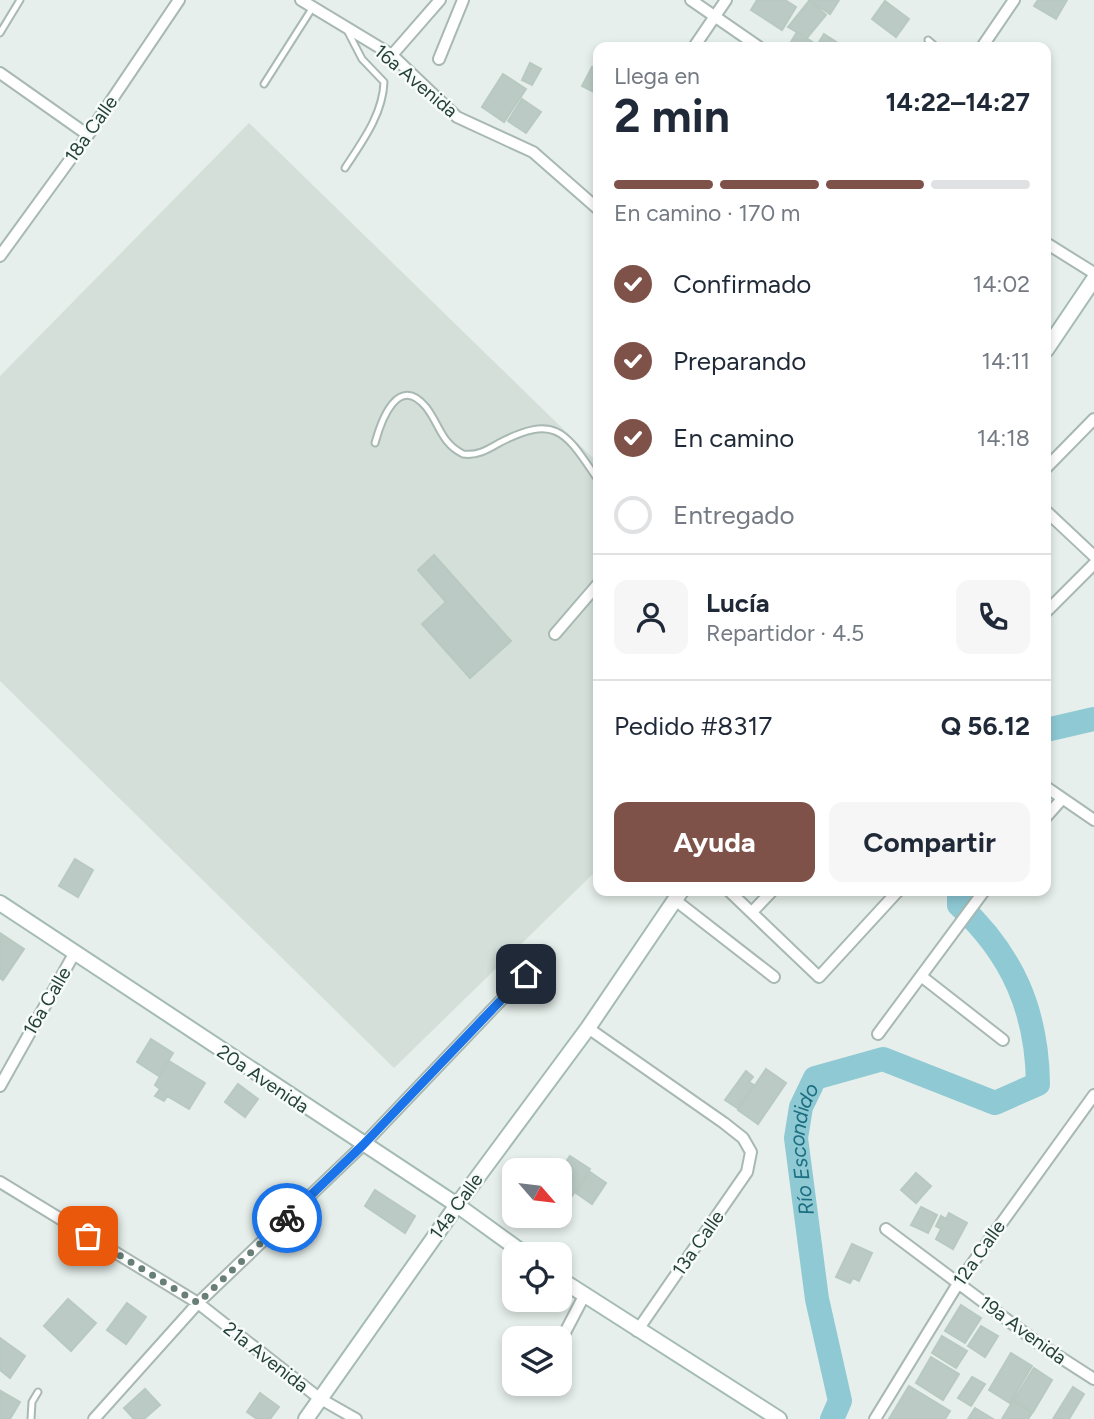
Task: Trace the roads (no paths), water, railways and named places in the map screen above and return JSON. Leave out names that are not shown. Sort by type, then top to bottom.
[{"type":"street","name":"18a Calle","points":[[0,256],[88,135],[179,0]]},
{"type":"street","name":"16a Avenida","points":[[302,0],[392,55],[457,117],[533,152],[593,200]]},
{"type":"street","points":[[392,55],[440,0]]},
{"type":"street","points":[[439,59],[463,0]]},
{"type":"street","points":[[691,0],[752,42]]},
{"type":"street","points":[[697,42],[726,0]]},
{"type":"street","points":[[985,42],[1014,0]]},
{"type":"street","points":[[0,73],[88,135]]},
{"type":"street","points":[[1051,246],[1094,273]]},
{"type":"street","points":[[1051,343],[1094,279]]},
{"type":"street","points":[[1051,463],[1094,419]]},
{"type":"street","points":[[1051,516],[1094,556]]},
{"type":"street","points":[[1051,607],[1094,564]]},
{"type":"street","points":[[555,634],[593,590]]},
{"type":"street","points":[[1051,791],[1094,820]]},
{"type":"street","points":[[1051,811],[1062,799]]},
{"type":"street","name":"14a Calle","points":[[306,1419],[457,1205],[588,1028],[677,896]]},
{"type":"street","points":[[679,896],[774,977]]},
{"type":"street","points":[[734,896],[819,977],[893,896]]},
{"type":"street","points":[[752,912],[767,896]]},
{"type":"street","points":[[878,1034],[980,896]]},
{"type":"street","name":"20a Avenida","points":[[0,903],[457,1205],[508,1242]]},
{"type":"street","name":"16a Calle","points":[[0,1086],[74,954]]},
{"type":"street","points":[[94,1419],[198,1303],[363,1145],[526,974]]},
{"type":"street","points":[[921,976],[1003,1040]]},
{"type":"street","name":"13a Calle","points":[[588,1028],[724,1123],[743,1138],[751,1152],[747,1172],[637,1331]]},
{"type":"street","name":"12a Calle","points":[[875,1419],[959,1282],[1093,1098]]},
{"type":"street","name":"21a Avenida","points":[[0,1181],[198,1303],[319,1398],[356,1419]]},
{"type":"street","name":"19a Avenida","points":[[886,1229],[1038,1343],[1094,1379]]},
{"type":"street","points":[[572,1288],[779,1419]]},
{"type":"street","points":[[568,1326],[584,1296]]},
{"type":"lane","points":[[0,33],[20,0]]},
{"type":"lane","points":[[264,84],[313,7]]},
{"type":"lane","points":[[345,168],[371,126],[384,95],[384,82],[362,59],[346,27]]},
{"type":"lane","points":[[375,443],[389,405],[399,398],[410,397],[428,409],[445,442],[463,454],[482,452],[530,429],[554,429],[571,441],[593,473]]},
{"type":"lane","points":[[31,1419],[32,1402],[38,1392]]},
{"type":"waterway","name":"Río Escondido","points":[[1051,729],[1094,719]]},
{"type":"waterway","name":"Río Escondido","points":[[832,1419],[840,1401],[817,1299],[796,1138],[801,1107],[815,1078],[883,1059],[995,1103],[1038,1084],[1033,1032],[1018,986],[994,944],[959,905],[959,896]]}]
